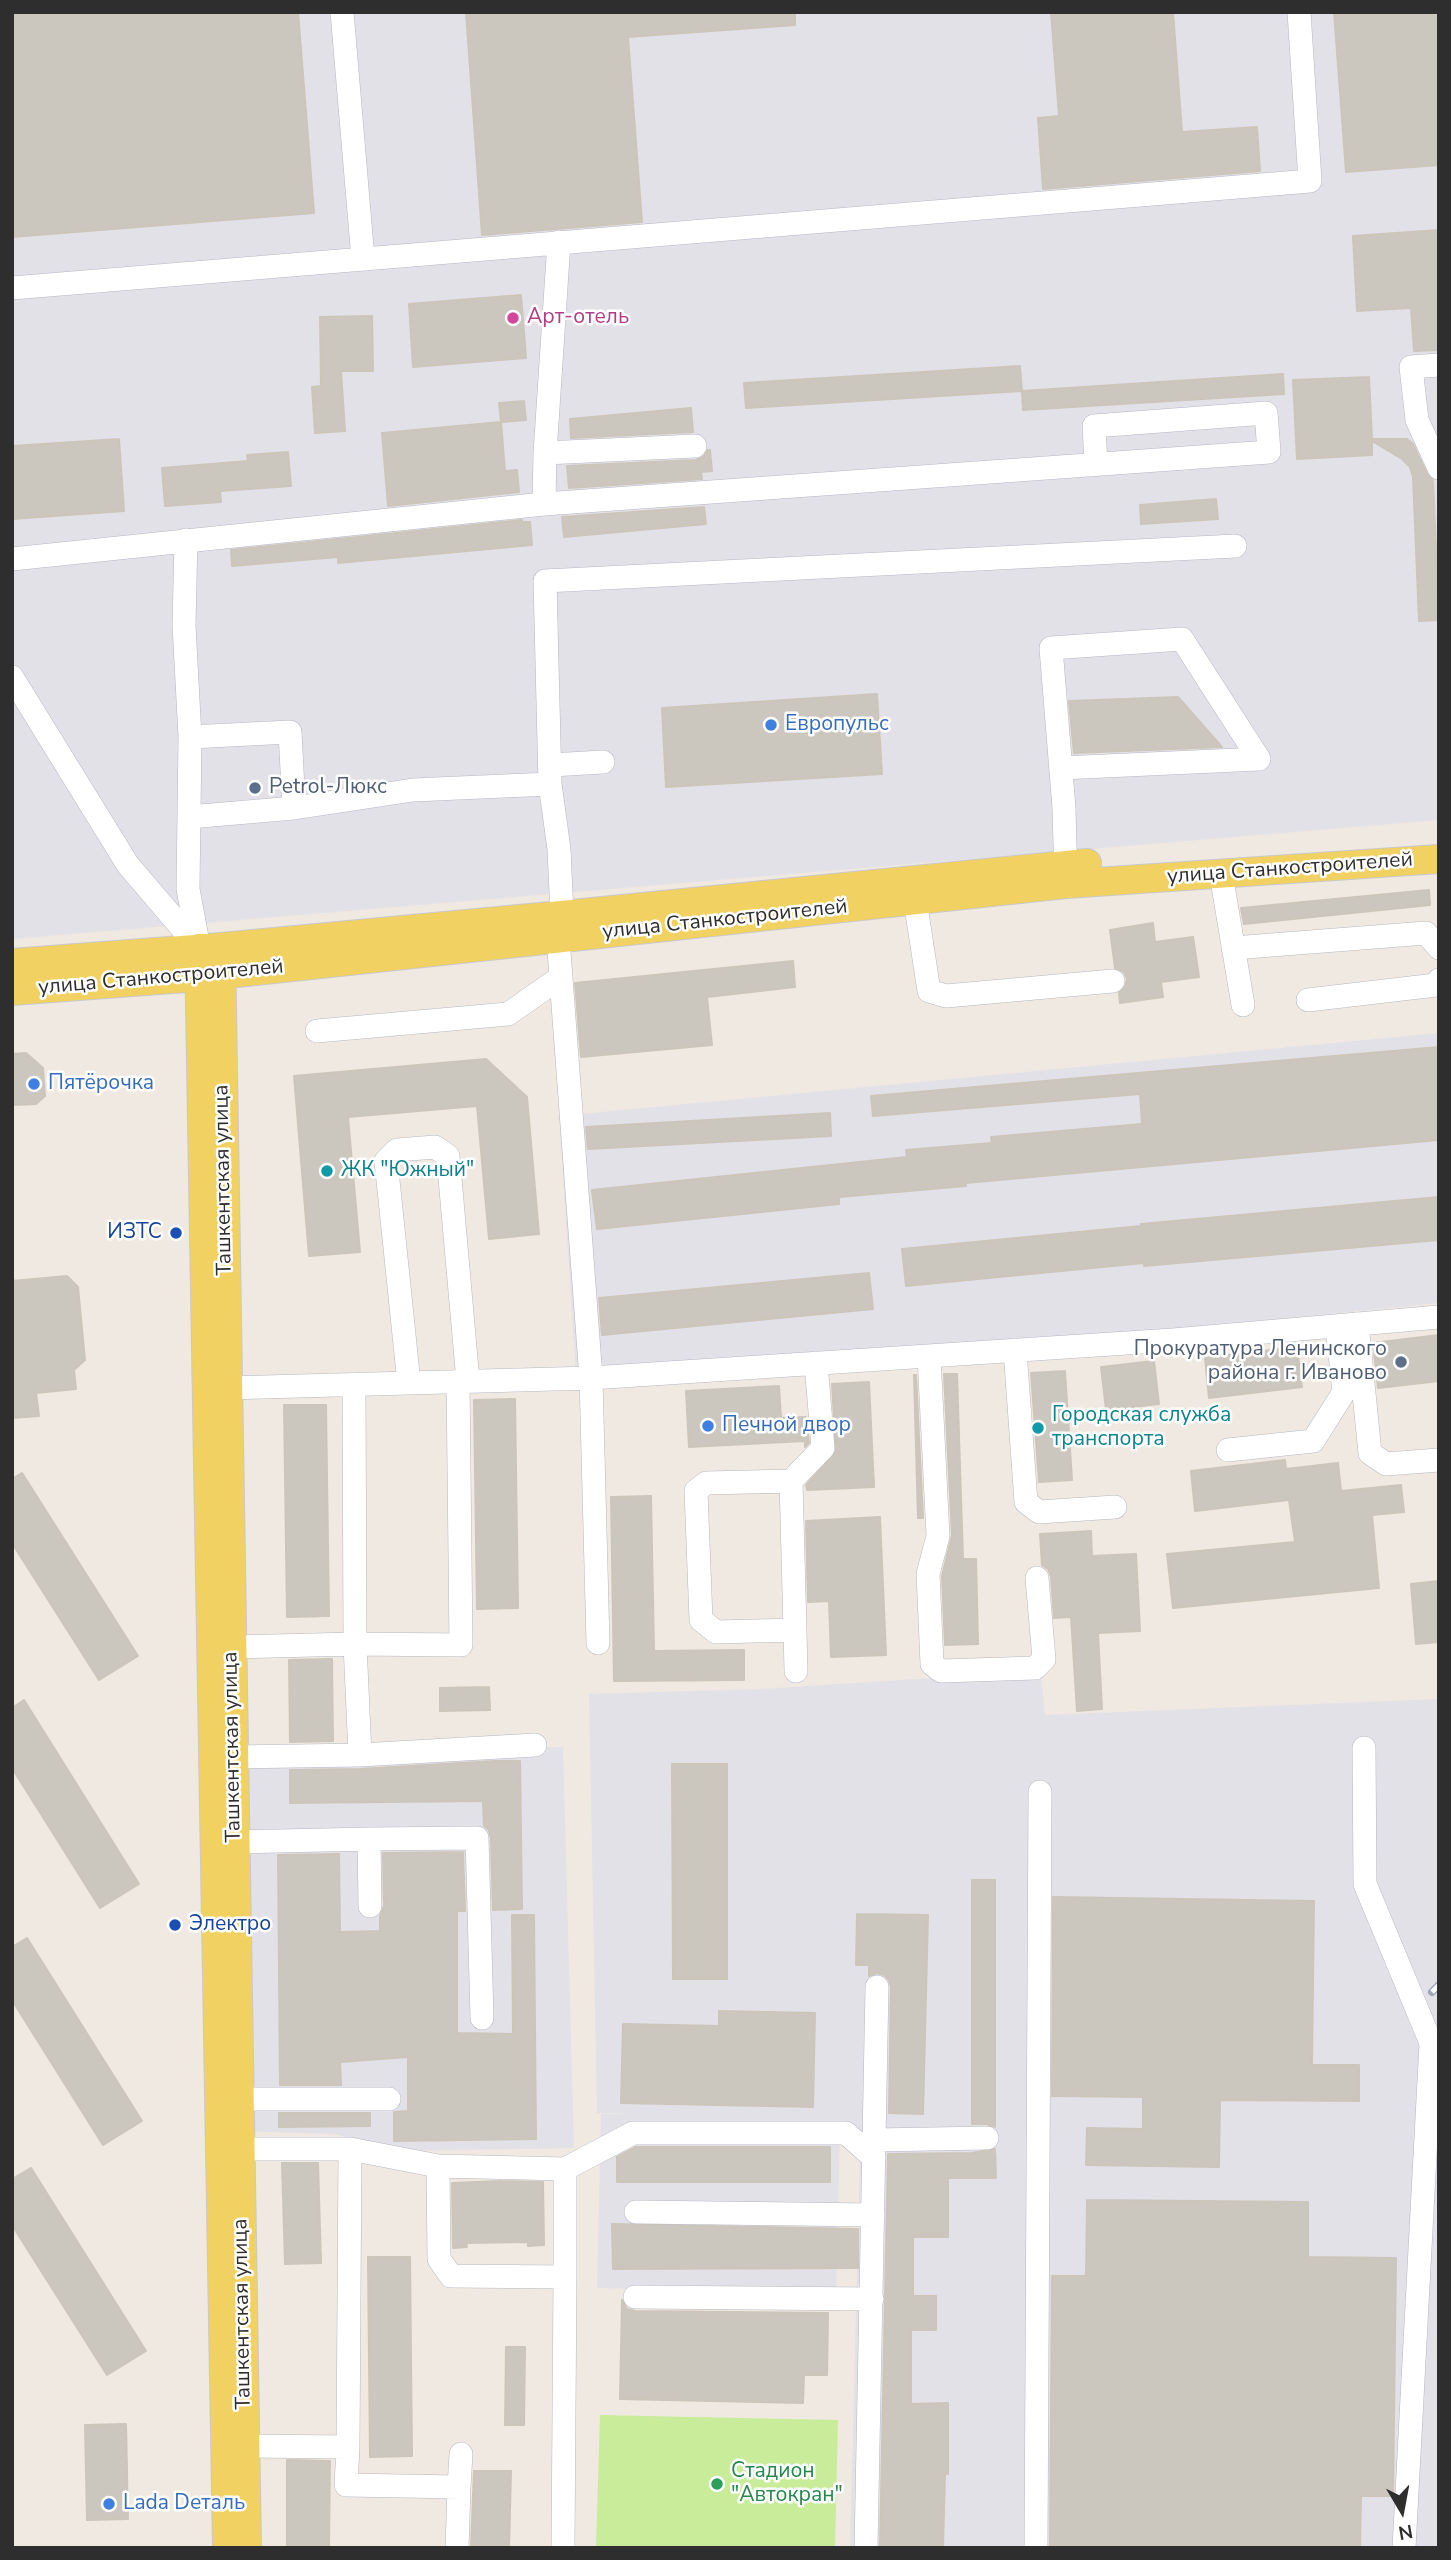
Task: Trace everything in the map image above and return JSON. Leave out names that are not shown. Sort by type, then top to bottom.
[{"type":"main road","name":"улица Станкостроителей","points":[[12,991],[210,961],[1066,874],[1439,843]]},
{"type":"main road","name":"улица Станкостроителей","points":[[560,927],[915,900],[1066,874],[1221,874],[1439,859]]},
{"type":"main road","name":"улица Станкостроителей","points":[[12,963],[210,961]]},
{"type":"main road","name":"Ташкентская улица","points":[[210,961],[225,1842],[227,2548]]},
{"type":"main road","name":"Ташкентская улица","points":[[218,1441],[232,1647],[233,1757],[225,1842],[239,2099],[247,2548]]},
{"type":"street","points":[[342,12],[363,259]]},
{"type":"street","points":[[12,288],[1310,181],[1299,12]]},
{"type":"street","points":[[544,504],[559,243]]},
{"type":"street","points":[[1439,365],[1411,367],[1417,420],[1439,468]]},
{"type":"street","points":[[12,559],[544,504],[1269,452],[1266,413],[1094,426],[1096,464]]},
{"type":"street","points":[[545,453],[695,446]]},
{"type":"street","points":[[186,540],[184,625],[190,737],[188,889],[210,961]]},
{"type":"street","points":[[598,1643],[591,1378],[561,977],[559,849],[550,774],[545,581],[1235,546]]},
{"type":"street","points":[[1061,768],[1259,759],[1182,639],[1051,648],[1066,874]]},
{"type":"street","points":[[12,677],[128,865],[210,961]]},
{"type":"street","points":[[190,737],[290,732],[294,808]]},
{"type":"street","points":[[189,817],[294,808],[413,790],[550,774],[603,762]]},
{"type":"street","points":[[1221,874],[1242,1005]]},
{"type":"street","points":[[915,900],[929,991],[946,996],[1113,981]]},
{"type":"street","points":[[1233,948],[1426,933],[1439,948]]},
{"type":"street","points":[[317,1031],[508,1014],[561,977]]},
{"type":"street","points":[[1308,1000],[1436,985],[1439,980]]},
{"type":"street","points":[[232,1647],[461,1645],[463,1381],[448,1156],[435,1147],[397,1150],[386,1161],[410,1383]]},
{"type":"street","points":[[217,1388],[591,1378],[1015,1350],[1439,1317]]},
{"type":"street","points":[[1228,1450],[1313,1441],[1344,1392],[1347,1325]]},
{"type":"street","points":[[1347,1325],[1370,1452],[1386,1464],[1439,1460]]},
{"type":"street","points":[[1015,1350],[1026,1502],[1039,1512],[1115,1507]]},
{"type":"street","points":[[929,1356],[938,1536],[928,1574],[932,1664],[941,1671],[1035,1668],[1044,1659],[1037,1578]]},
{"type":"street","points":[[794,1630],[716,1632],[701,1620],[696,1491],[706,1483],[791,1481],[823,1448],[816,1363]]},
{"type":"street","points":[[354,1384],[355,1644],[360,1755]]},
{"type":"street","points":[[791,1481],[796,1671]]},
{"type":"street","points":[[233,1757],[360,1755],[535,1745]]},
{"type":"street","points":[[1364,1748],[1365,1884],[1431,2042],[1404,2548]]},
{"type":"street","points":[[1036,2548],[1040,1792]]},
{"type":"street","points":[[225,1842],[477,1838],[482,2018]]},
{"type":"street","points":[[369,1839],[370,1906]]},
{"type":"street","points":[[866,2548],[877,1987]]},
{"type":"street","points":[[239,2099],[389,2099]]},
{"type":"street","points":[[240,2149],[350,2149],[438,2166],[565,2169],[633,2133],[846,2133],[875,2149],[986,2138]]},
{"type":"street","points":[[350,2149],[346,2485],[459,2487]]},
{"type":"street","points":[[438,2166],[439,2259],[451,2276],[565,2277]]},
{"type":"street","points":[[563,2548],[565,2169]]},
{"type":"street","points":[[636,2212],[873,2215]]},
{"type":"street","points":[[635,2297],[872,2299]]},
{"type":"street","points":[[245,2446],[348,2447]]},
{"type":"street","points":[[457,2548],[461,2454]]},
{"type":"shaded area","points":[[12,12],[1439,12],[1439,820],[12,939]]},
{"type":"shaded area","points":[[1439,1033],[1439,1303],[929,1354],[576,1375],[559,1116]]},
{"type":"shaded area","points":[[1041,1671],[1045,1715],[1439,1699],[1439,2548],[850,2548],[860,2151],[840,2131],[836,2293],[597,2288],[601,2114],[635,2114],[597,2113],[589,1694],[762,1689]]},
{"type":"shaded area","points":[[563,1747],[574,2148],[399,2151],[334,2134],[237,2131],[229,1756]]},
{"type":"green space","name":"Стадион \"Автокран\"","points":[[600,2415],[838,2420],[835,2548],[596,2548]]},
{"type":"building","points":[[12,12],[298,12],[314,213],[12,237]]},
{"type":"building","points":[[466,12],[795,12],[795,25],[628,37],[642,222],[482,235]]},
{"type":"building","points":[[1051,12],[1173,12],[1182,132],[1257,127],[1260,171],[1043,189],[1038,118],[1059,116]]},
{"type":"building","points":[[1334,12],[1439,12],[1439,165],[1346,172]]},
{"type":"building","points":[[1439,230],[1439,350],[1414,351],[1411,308],[1357,311],[1353,236]]},
{"type":"building","points":[[521,295],[526,358],[413,367],[409,304]]},
{"type":"building","points":[[372,316],[373,371],[341,371],[345,431],[315,433],[312,387],[321,386],[320,317]]},
{"type":"building","points":[[1020,366],[1022,391],[746,408],[744,383]]},
{"type":"building","points":[[1283,374],[1284,394],[1023,410],[1022,391]]},
{"type":"building","points":[[1369,377],[1372,439],[1407,439],[1413,444],[1427,474],[1433,480],[1439,620],[1419,621],[1413,477],[1410,467],[1372,441],[1372,455],[1297,459],[1293,380]]},
{"type":"building","points":[[524,401],[526,420],[501,422],[499,403]]},
{"type":"building","points":[[691,408],[693,432],[571,438],[570,419]]},
{"type":"building","points":[[501,422],[505,471],[517,470],[519,492],[388,506],[382,433]]},
{"type":"building","points":[[119,439],[124,511],[12,519],[12,446]]},
{"type":"building","points":[[708,450],[712,471],[701,472],[702,479],[569,488],[567,466],[696,460],[703,457]]},
{"type":"building","points":[[288,452],[291,486],[220,491],[221,502],[165,506],[162,468],[248,461],[247,455]]},
{"type":"building","points":[[1216,499],[1218,519],[1141,524],[1140,505]]},
{"type":"building","points":[[704,507],[706,524],[564,537],[562,517]]},
{"type":"building","points":[[522,520],[530,522],[532,545],[338,563],[338,557],[232,566],[231,550]]},
{"type":"building","name":"Европульс","points":[[877,694],[882,774],[666,787],[662,708]]},
{"type":"building","points":[[1178,697],[1222,747],[1074,753],[1069,701]]},
{"type":"building","points":[[1429,890],[1430,905],[1244,924],[1241,908]]},
{"type":"building","points":[[1153,923],[1155,942],[1193,937],[1199,977],[1161,982],[1163,997],[1120,1003],[1119,993],[1125,987],[1127,979],[1124,972],[1115,968],[1110,930]]},
{"type":"building","points":[[793,961],[795,987],[707,997],[712,1045],[581,1057],[575,983]]},
{"type":"building","points":[[1439,1047],[1439,1140],[966,1183],[966,1186],[839,1197],[839,1204],[597,1229],[592,1190],[907,1157],[906,1150],[992,1143],[991,1137],[1142,1124],[1140,1094],[873,1116],[871,1096]]},
{"type":"building","points":[[26,1053],[43,1068],[45,1096],[36,1104],[12,1105],[12,1054]]},
{"type":"building","name":"ЖК \"Южный\"","points":[[486,1059],[527,1097],[539,1234],[489,1239],[477,1106],[348,1117],[360,1252],[309,1256],[294,1076]]},
{"type":"building","points":[[830,1113],[831,1136],[588,1149],[586,1127]]},
{"type":"building","points":[[1439,1197],[1439,1240],[1144,1266],[1144,1263],[906,1286],[902,1249]]},
{"type":"building","points":[[869,1273],[873,1309],[602,1335],[599,1298]]},
{"type":"building","points":[[67,1276],[78,1287],[85,1360],[74,1370],[76,1389],[36,1393],[39,1416],[12,1418],[12,1281]]},
{"type":"building","name":"Прокуратура Ленинского района г. Иваново","points":[[1439,1335],[1439,1381],[1378,1388],[1373,1343]]},
{"type":"building","points":[[1297,1347],[1302,1387],[1209,1398],[1205,1358]]},
{"type":"building","points":[[1154,1361],[1159,1404],[1106,1410],[1101,1367]]},
{"type":"building","points":[[1065,1371],[1072,1480],[1039,1482],[1031,1373]]},
{"type":"building","points":[[944,1374],[957,1374],[963,1559],[976,1559],[978,1644],[945,1645],[942,1576],[952,1535]]},
{"type":"building","points":[[916,1375],[923,1518],[918,1518]]},
{"type":"building","points":[[869,1382],[874,1487],[807,1490],[806,1485],[836,1452],[832,1384]]},
{"type":"building","points":[[779,1386],[781,1418],[806,1417],[809,1443],[805,1447],[805,1441],[689,1447],[686,1391]]},
{"type":"building","points":[[515,1399],[518,1608],[477,1609],[474,1400]]},
{"type":"building","points":[[284,1405],[326,1405],[329,1616],[287,1617]]},
{"type":"building","points":[[1285,1460],[1286,1469],[1338,1463],[1341,1491],[1401,1485],[1404,1512],[1372,1515],[1379,1588],[1173,1608],[1167,1554],[1295,1542],[1289,1500],[1195,1511],[1191,1471]]},
{"type":"building","points":[[22,1473],[138,1656],[99,1680],[12,1543],[12,1479]]},
{"type":"building","points":[[651,1496],[654,1651],[744,1650],[744,1680],[614,1681],[611,1497]]},
{"type":"building","points":[[880,1517],[886,1655],[831,1657],[829,1601],[808,1602],[806,1521]]},
{"type":"building","points":[[1091,1531],[1092,1556],[1136,1554],[1140,1631],[1098,1633],[1102,1709],[1077,1711],[1071,1617],[1054,1618],[1051,1576],[1048,1569],[1042,1565],[1040,1534]]},
{"type":"building","points":[[1439,1581],[1439,1642],[1416,1644],[1411,1584]]},
{"type":"building","points":[[332,1659],[333,1741],[290,1742],[289,1660]]},
{"type":"building","points":[[489,1687],[490,1710],[440,1711],[440,1688]]},
{"type":"building","points":[[24,1700],[139,1884],[100,1908],[12,1768],[12,1708]]},
{"type":"building","points":[[520,1761],[522,1909],[493,1910],[491,1838],[489,1830],[484,1826],[483,1801],[290,1803],[290,1770]]},
{"type":"building","points":[[672,1764],[727,1764],[727,1979],[673,1979]]},
{"type":"building","points":[[463,1852],[465,1911],[457,1911],[457,2033],[513,2034],[512,1915],[534,1915],[536,2139],[394,2141],[394,2112],[408,2111],[408,2057],[340,2062],[341,2085],[280,2085],[278,1855],[339,1854],[340,1932],[380,1931],[380,1916],[384,1906],[383,1853]]},
{"type":"building","points":[[972,1880],[995,1880],[995,2127],[972,2124]]},
{"type":"building","points":[[1053,1897],[1314,1901],[1312,2065],[1359,2065],[1359,2101],[1220,2100],[1219,2167],[1086,2165],[1087,2128],[1143,2129],[1143,2097],[1052,2096]]},
{"type":"building","points":[[857,1914],[928,1915],[923,2114],[889,2113],[891,1987],[884,1975],[877,1973],[869,1976],[869,1965],[856,1965]]},
{"type":"building","points":[[27,1938],[142,2121],[103,2145],[12,2000],[12,1947]]},
{"type":"building","points":[[719,2011],[815,2013],[813,2107],[621,2103],[623,2024],[719,2026]]},
{"type":"building","points":[[279,2113],[370,2113],[370,2126],[279,2127]]},
{"type":"building","points":[[636,2147],[830,2147],[830,2182],[617,2182],[617,2157]]},
{"type":"building","points":[[995,2149],[996,2178],[948,2178],[948,2237],[913,2237],[913,2296],[936,2296],[936,2330],[911,2330],[911,2404],[948,2403],[948,2474],[945,2474],[943,2548],[880,2548],[888,2154],[972,2153]]},
{"type":"building","points":[[282,2163],[318,2163],[321,2263],[285,2264]]},
{"type":"building","points":[[31,2168],[146,2351],[107,2375],[12,2225],[12,2179]]},
{"type":"building","points":[[543,2182],[544,2245],[528,2246],[528,2242],[466,2243],[467,2247],[453,2248],[452,2183]]},
{"type":"building","points":[[1087,2200],[1308,2202],[1308,2257],[1396,2258],[1393,2496],[1361,2496],[1360,2548],[1050,2548],[1052,2276],[1086,2276]]},
{"type":"building","points":[[612,2224],[858,2229],[858,2268],[613,2269]]},
{"type":"building","points":[[368,2257],[410,2257],[412,2456],[370,2457]]},
{"type":"building","points":[[622,2300],[627,2309],[635,2311],[828,2313],[827,2375],[804,2375],[803,2403],[620,2399]]},
{"type":"building","points":[[506,2347],[525,2347],[524,2425],[505,2425]]},
{"type":"building","points":[[126,2424],[128,2519],[87,2520],[85,2425]]},
{"type":"building","points":[[287,2460],[330,2461],[329,2548],[287,2548]]},
{"type":"building","points":[[474,2471],[511,2471],[509,2548],[471,2548]]},
{"type":"railway","points":[[1432,1992],[1439,1985]]},
{"type":"place","name":"Арт-отель","points":[[513,318]]},
{"type":"place","name":"Европульс","points":[[771,725]]},
{"type":"place","name":"Petrol-Люкс","points":[[255,788]]},
{"type":"place","name":"Пятёрочка","points":[[34,1084]]},
{"type":"place","name":"ЖК \"Южный\"","points":[[327,1171]]},
{"type":"place","name":"ИЗТС","points":[[176,1233]]},
{"type":"place","name":"Прокуратура Ленинского района г. Иваново","points":[[1401,1362]]},
{"type":"place","name":"Печной двор","points":[[708,1426]]},
{"type":"place","name":"Городская служба транспорта","points":[[1038,1428]]},
{"type":"place","name":"Электро","points":[[175,1925]]},
{"type":"place","name":"Стадион \"Автокран\"","points":[[717,2484]]},
{"type":"place","name":"Lada Dеталь","points":[[109,2504]]}]
